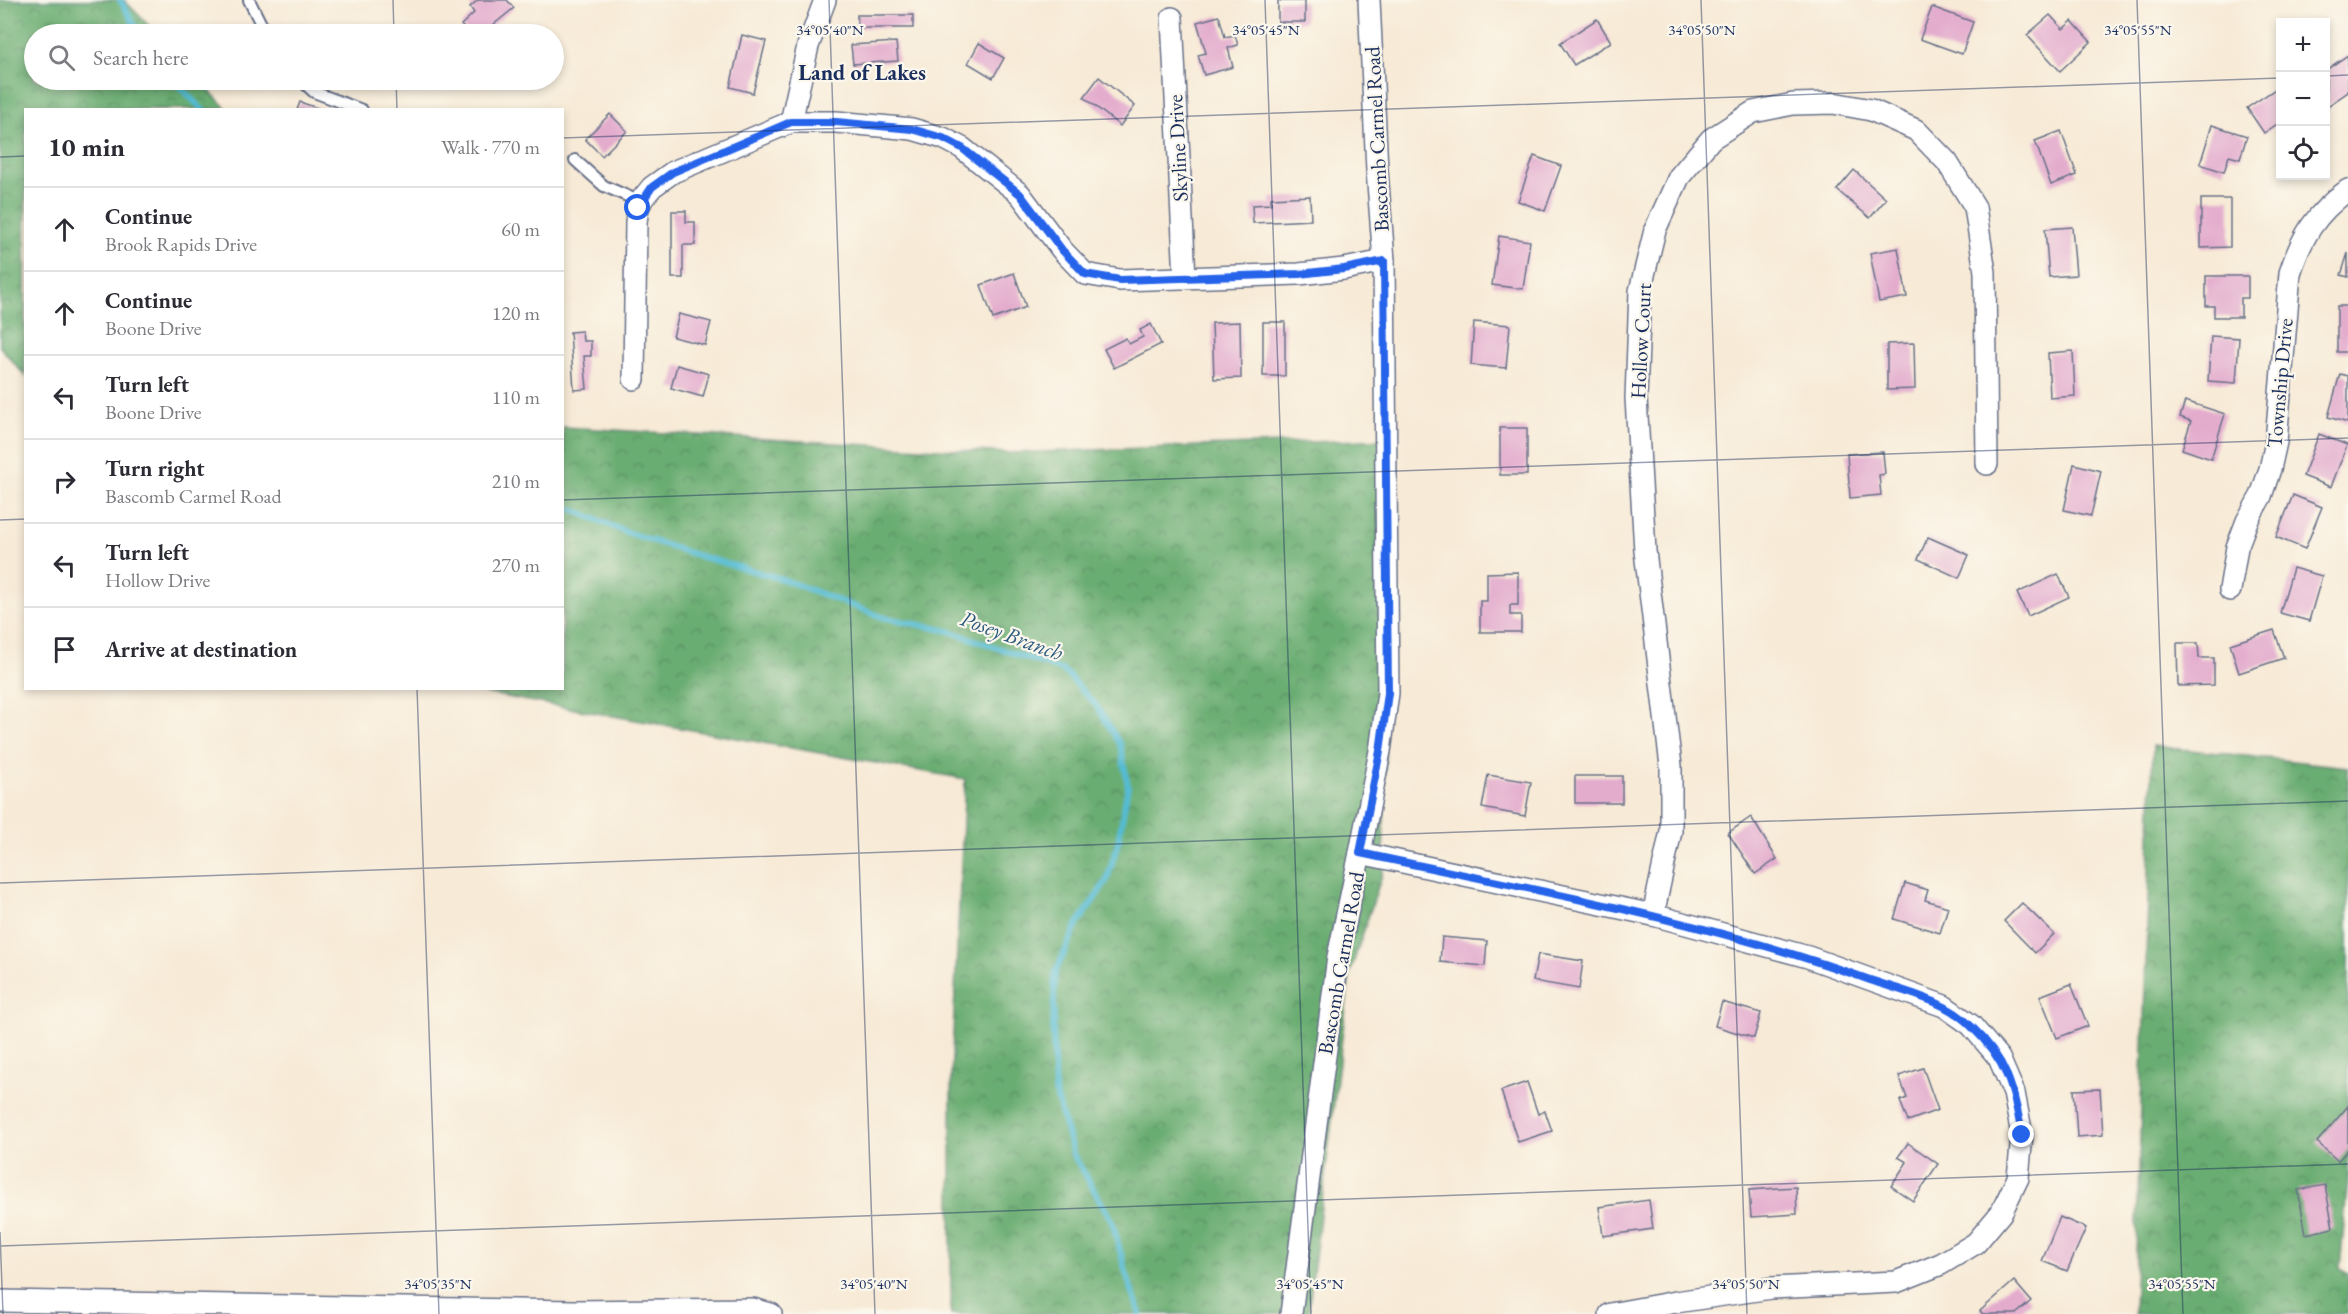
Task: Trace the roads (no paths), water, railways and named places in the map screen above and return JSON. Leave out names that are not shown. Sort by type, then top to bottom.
[{"type":"street","points":[[791,122],[808,46],[825,0]]},
{"type":"street","name":"Bascomb Carmel Road","points":[[1291,1314],[1338,957],[1380,751],[1388,693],[1384,261],[1369,0]]},
{"type":"street","name":"Skyline Drive","points":[[1172,18],[1185,278]]},
{"type":"street","name":"Hollow Court","points":[[1653,915],[1671,831],[1671,766],[1644,527],[1636,398],[1640,291],[1655,230],[1679,177],[1711,140],[1754,112],[1793,104],[1833,103],[1871,110],[1916,130],[1947,162],[1975,207],[1985,272],[1988,464]]},
{"type":"street","points":[[634,379],[636,222],[641,202],[652,187],[673,172],[791,122],[836,122],[912,129],[943,138],[962,148],[1020,194],[1062,250],[1085,274],[1120,280],[1299,274],[1344,269],[1384,261]]},
{"type":"street","name":"Township Drive","points":[[2230,590],[2237,547],[2267,478],[2276,442],[2290,273],[2298,246],[2313,222],[2332,201],[2348,190]]},
{"type":"street","points":[[1360,853],[1653,915],[1808,957],[1944,1006],[1971,1025],[1999,1058],[2014,1093],[2022,1135],[2018,1178],[2001,1213],[1976,1243],[1941,1264],[1896,1282],[1771,1288],[1610,1314]]},
{"type":"street","points":[[0,1301],[575,1311],[753,1309],[771,1314]]},
{"type":"lane","points":[[249,0],[262,24]]},
{"type":"lane","points":[[312,90],[357,108]]},
{"type":"lane","points":[[575,160],[604,186],[641,202]]},
{"type":"waterway","name":"Posey Branch","points":[[120,0],[134,24]]},
{"type":"waterway","name":"Posey Branch","points":[[183,90],[201,108]]},
{"type":"waterway","name":"Posey Branch","points":[[564,506],[626,532],[699,556],[782,579],[882,617],[949,631],[1064,671],[1096,705],[1120,744],[1128,786],[1118,842],[1107,880],[1077,925],[1055,973],[1053,1032],[1055,1091],[1073,1154],[1112,1221],[1140,1314]]},
{"type":"district","name":"Land of Lakes","points":[[862,72]]}]
